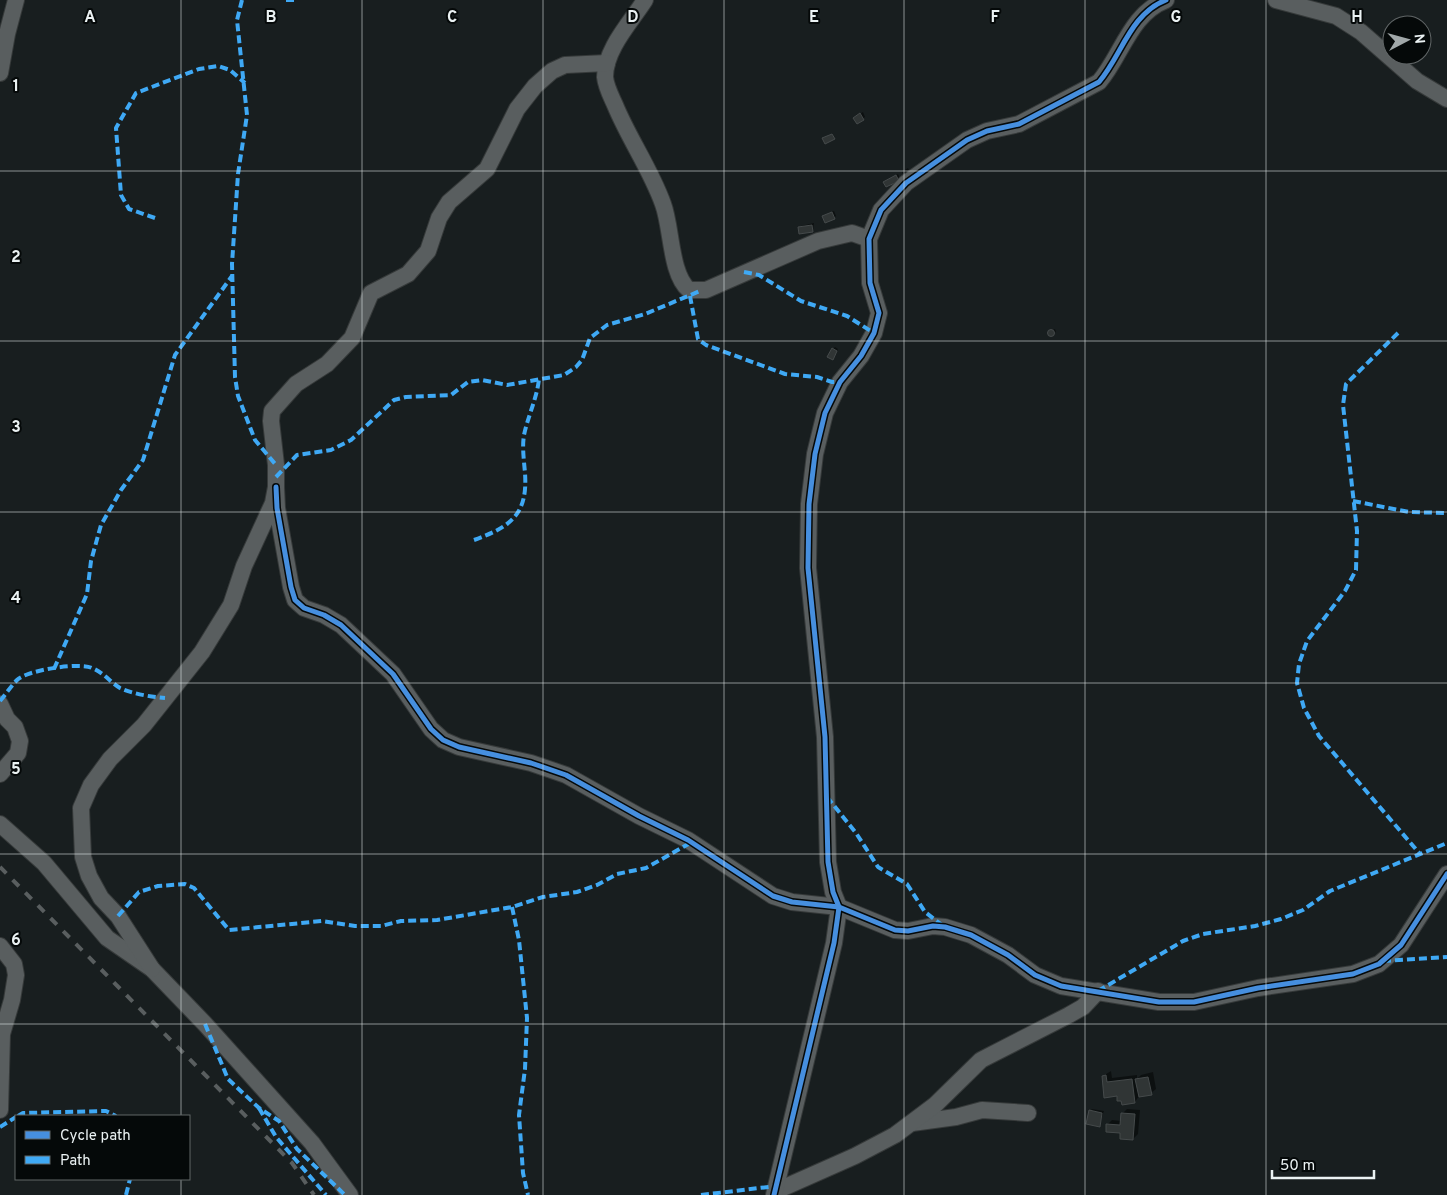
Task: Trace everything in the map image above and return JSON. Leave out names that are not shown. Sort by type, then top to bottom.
[{"type":"street","points":[[0,73],[6,34],[16,0]]},
{"type":"street","points":[[645,0],[614,47],[607,64],[605,77],[608,89],[663,202],[677,271],[684,286],[689,290],[706,290],[818,240],[852,233],[869,239]]},
{"type":"street","points":[[775,1193],[834,943],[839,907],[833,892],[828,862],[825,737],[808,568],[809,504],[814,454],[824,413],[840,382],[861,356],[874,333],[879,313],[870,283],[869,239],[881,210],[906,183],[967,140],[987,131],[1019,124],[1098,82],[1108,71],[1134,25],[1156,4],[1166,0]]},
{"type":"street","points":[[1276,0],[1336,16],[1361,32],[1417,81],[1447,99]]},
{"type":"street","points":[[607,64],[565,65],[552,70],[534,86],[516,109],[487,169],[449,202],[428,251],[408,274],[371,293],[363,307],[352,338],[327,364],[296,384],[276,404],[272,411],[271,421],[277,508],[289,579],[295,600],[304,608],[324,615],[341,625],[365,646],[393,674],[430,729],[443,740],[460,747],[530,763],[566,775],[639,816],[688,840],[773,896],[792,902],[839,907],[895,930],[933,926],[971,935],[1008,955],[1035,975],[1061,986],[1159,1002],[1194,1002],[1258,988],[1353,974],[1379,964],[1401,945],[1447,874]]},
{"type":"street","points":[[276,487],[273,503],[244,566],[231,605],[218,630],[144,724],[110,759],[91,785],[82,808],[83,857],[89,876],[101,898],[118,916],[152,969],[312,1143],[350,1195]]},
{"type":"street","points":[[0,704],[7,719],[15,727],[20,741],[18,753],[0,774]]},
{"type":"street","points":[[0,824],[44,863],[107,938],[152,969]]},
{"type":"street","points":[[0,946],[14,964],[16,975],[12,1000],[2,1034],[0,1110]]},
{"type":"street","points":[[775,1193],[895,1135],[935,1105],[981,1060],[1069,1015],[1083,1006],[1098,992]]},
{"type":"street","points":[[910,1123],[941,1120],[982,1110],[1028,1113]]},
{"type":"building","points":[[860,113],[864,120],[857,124],[853,118]]},
{"type":"building","points":[[832,134],[835,139],[825,144],[822,138]]},
{"type":"building","points":[[896,175],[899,181],[886,187],[883,182]]},
{"type":"building","points":[[832,212],[835,219],[825,223],[822,216]]},
{"type":"building","points":[[812,225],[813,232],[799,234],[798,227]]},
{"type":"building","points":[[1051,329],[1055,333],[1051,337],[1047,333]]},
{"type":"building","points":[[832,348],[837,351],[833,360],[827,357]]},
{"type":"building","points":[[1106,1075],[1107,1082],[1132,1079],[1135,1103],[1122,1105],[1121,1101],[1117,1101],[1117,1096],[1104,1098],[1102,1076]]},
{"type":"building","points":[[1148,1077],[1152,1095],[1139,1097],[1135,1079]]},
{"type":"building","points":[[1089,1110],[1102,1113],[1100,1127],[1086,1124]]},
{"type":"building","points":[[1121,1113],[1135,1114],[1133,1140],[1120,1139],[1120,1133],[1106,1132],[1106,1124],[1120,1125]]},
{"type":"railway","points":[[0,867],[292,1163],[314,1195]]},
{"type":"marked path","points":[[242,0],[237,20],[247,115],[238,174],[232,264],[235,377],[238,396],[255,440],[276,465]]},
{"type":"marked path","points":[[286,0],[297,0]]},
{"type":"marked path","points":[[155,218],[129,209],[121,195],[116,128],[136,93],[199,69],[218,66],[230,70],[245,83]]},
{"type":"marked path","points":[[744,272],[759,275],[801,301],[847,316],[874,333]]},
{"type":"marked path","points":[[54,669],[87,594],[91,561],[101,525],[121,490],[143,460],[175,355],[232,276]]},
{"type":"marked path","points":[[276,477],[297,455],[331,450],[351,440],[394,400],[406,397],[451,395],[468,382],[482,380],[507,385],[564,375],[576,367],[582,360],[590,338],[607,325],[645,314],[700,291]]},
{"type":"marked path","points":[[690,296],[698,339],[706,345],[785,374],[817,377],[832,382],[840,382]]},
{"type":"marked path","points":[[1398,333],[1346,384],[1343,405],[1357,531],[1356,570],[1345,591],[1307,641],[1299,664],[1297,683],[1304,708],[1319,736],[1420,854]]},
{"type":"marked path","points":[[474,540],[507,524],[520,509],[525,487],[524,435],[539,379]]},
{"type":"marked path","points":[[1353,501],[1409,512],[1447,513]]},
{"type":"marked path","points":[[0,701],[15,682],[23,676],[42,670],[77,666],[92,668],[116,686],[125,690],[142,695],[165,698]]},
{"type":"marked path","points":[[827,797],[856,833],[878,867],[907,884],[925,912],[942,925]]},
{"type":"marked path","points":[[118,916],[139,892],[158,886],[185,884],[194,888],[229,930],[322,921],[355,926],[381,926],[401,921],[437,920],[512,907],[543,897],[577,892],[597,885],[617,874],[646,868],[692,842]]},
{"type":"marked path","points":[[1098,991],[1183,941],[1203,934],[1255,926],[1281,919],[1303,910],[1330,891],[1447,843]]},
{"type":"marked path","points":[[512,907],[519,940],[527,1018],[525,1069],[519,1115],[523,1173],[528,1195]]},
{"type":"marked path","points":[[1383,961],[1447,957]]},
{"type":"marked path","points":[[205,1024],[228,1079],[259,1108],[279,1121],[297,1149],[345,1195]]},
{"type":"marked path","points":[[259,1108],[276,1137],[326,1195]]},
{"type":"marked path","points":[[20,1115],[23,1113],[106,1111],[114,1115]]},
{"type":"marked path","points":[[0,1127],[15,1118]]},
{"type":"marked path","points":[[126,1195],[130,1180]]},
{"type":"marked path","points":[[701,1195],[776,1186]]},
{"type":"cycle path","points":[[774,1195],[834,943],[839,907],[833,892],[828,862],[825,737],[808,568],[809,504],[815,454],[825,413],[840,382],[861,356],[874,333],[879,313],[870,283],[869,239],[881,210],[906,183],[967,140],[987,131],[1019,124],[1099,82],[1135,25],[1154,6],[1166,0]]},
{"type":"cycle path","points":[[276,487],[277,508],[295,600],[304,608],[324,615],[341,625],[393,674],[431,729],[443,740],[459,747],[531,763],[566,775],[639,816],[688,840],[773,896],[792,902],[839,907],[895,930],[908,931],[933,926],[945,927],[971,935],[1008,955],[1035,975],[1061,986],[1159,1002],[1194,1002],[1258,988],[1353,974],[1379,964],[1401,945],[1447,874]]}]
